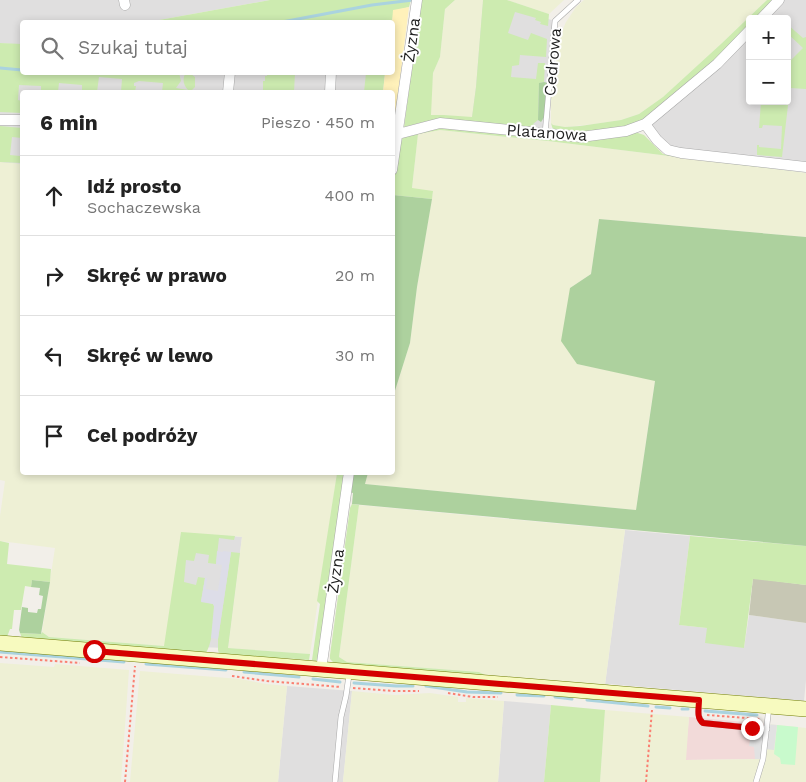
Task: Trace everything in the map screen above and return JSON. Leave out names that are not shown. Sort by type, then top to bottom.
[{"type":"street","points":[[765,15],[779,0]]},
{"type":"street","name":"Żyzna","points":[[395,143],[398,134],[416,3]]},
{"type":"street","name":"Platanowa","points":[[398,134],[440,123],[581,137],[626,131],[645,124],[717,64],[746,34]]},
{"type":"street","points":[[228,90],[230,75]]},
{"type":"street","points":[[330,90],[331,75]]},
{"type":"street","points":[[0,120],[20,120]]},
{"type":"street","points":[[645,124],[657,140],[668,150],[806,167]]},
{"type":"street","name":"Żyzna","points":[[321,670],[349,475]]},
{"type":"street","points":[[0,643],[135,664],[321,670],[653,696],[699,707],[768,713],[806,710]]},
{"type":"lane","name":"Cedrowa","points":[[545,134],[555,21],[578,0]]},
{"type":"lane","points":[[335,782],[341,717],[350,672]]},
{"type":"lane","points":[[699,707],[700,721],[703,723],[766,729]]},
{"type":"lane","points":[[756,782],[763,759],[768,713]]},
{"type":"path","points":[[0,657],[83,663]]},
{"type":"path","points":[[125,782],[135,664]]},
{"type":"path","points":[[233,676],[348,688],[420,691]]},
{"type":"path","points":[[442,692],[473,697],[504,697]]},
{"type":"path","points":[[646,782],[653,696]]},
{"type":"path","points":[[699,707],[768,713]]},
{"type":"shaded area","points":[[0,0],[270,0],[159,20],[20,20],[20,45],[0,43]]},
{"type":"shaded area","points":[[455,0],[483,0],[472,118],[430,115],[433,73],[440,57],[445,9]]},
{"type":"shaded area","points":[[483,0],[555,21],[545,134],[471,126]]},
{"type":"shaded area","points":[[507,0],[564,0],[549,14]]},
{"type":"shaded area","points":[[584,0],[767,0],[751,15],[746,15],[746,20],[663,97],[639,114],[621,120],[565,127],[551,123],[551,94],[560,36],[566,22],[576,7]]},
{"type":"shaded area","points":[[773,0],[806,0],[806,167],[668,150],[645,124],[746,34],[746,105],[791,105],[791,15],[764,15]]},
{"type":"shaded area","points":[[48,75],[385,75],[383,90],[20,90],[20,164],[0,163],[0,76],[33,78]]},
{"type":"shaded area","points":[[440,130],[548,141],[806,173],[806,237],[599,219],[591,274],[570,288],[577,364],[655,380],[636,510],[365,484],[367,475],[395,475],[395,391],[410,343],[417,287],[433,192],[412,189],[418,133]]},
{"type":"shaded area","points":[[0,162],[20,164],[20,475],[337,475],[310,654],[228,648],[242,537],[235,536],[181,533],[165,646],[49,637],[42,632],[55,548],[0,541],[0,516],[5,481],[0,480]]},
{"type":"shaded area","points":[[359,505],[625,530],[605,685],[487,676],[479,672],[347,662],[339,657]]},
{"type":"shaded area","points":[[625,530],[690,536],[679,625],[707,628],[744,648],[749,615],[806,623],[804,701],[605,685]]},
{"type":"shaded area","points":[[181,532],[242,537],[228,648],[165,646]]},
{"type":"shaded area","points":[[217,551],[231,552],[218,639],[211,638],[214,606],[213,604],[201,602],[205,578],[207,578],[206,589],[218,591],[222,565],[216,564]]},
{"type":"shaded area","points":[[753,578],[806,585],[806,623],[749,615]]},
{"type":"shaded area","points":[[0,663],[54,667],[55,664],[129,670],[121,782],[0,782]]},
{"type":"shaded area","points":[[140,671],[240,679],[287,686],[278,782],[130,782]]},
{"type":"shaded area","points":[[287,686],[352,691],[343,782],[278,782]]},
{"type":"shaded area","points":[[352,691],[394,695],[430,693],[458,697],[458,702],[466,702],[466,698],[504,701],[498,782],[343,782]]},
{"type":"shaded area","points":[[504,701],[551,705],[544,782],[498,782]]},
{"type":"shaded area","points":[[605,710],[689,717],[686,760],[763,759],[767,724],[806,728],[806,782],[600,782]]},
{"type":"shaded area","points":[[689,717],[767,724],[763,759],[685,760]]},
{"type":"shaded area","points":[[767,724],[777,725],[774,750],[765,749],[763,759],[755,759],[754,747],[749,746],[752,728],[766,729]]},
{"type":"green space","points":[[270,0],[411,0],[409,7],[394,11],[392,20],[159,20]]},
{"type":"green space","points":[[421,0],[455,0],[445,9],[440,57],[433,73],[431,115],[472,117],[483,0],[507,0],[549,14],[548,26],[540,24],[541,22],[535,20],[536,18],[515,12],[508,33],[528,40],[531,33],[547,39],[546,57],[520,55],[519,65],[512,66],[511,77],[536,79],[538,63],[545,63],[544,82],[539,83],[538,120],[533,124],[536,127],[428,121],[404,127]]},
{"type":"green space","points":[[767,0],[777,0],[762,15],[751,15]]},
{"type":"green space","points":[[746,20],[746,31],[697,77],[643,120],[622,128],[581,134],[553,130],[551,123],[565,127],[580,126],[621,120],[639,114],[663,97]]},
{"type":"green space","points":[[791,28],[803,38],[806,37],[806,89],[791,88],[791,60],[803,48],[791,37]]},
{"type":"green space","points":[[0,43],[20,44],[20,75],[180,75],[181,81],[176,88],[188,90],[162,90],[163,83],[139,81],[134,83],[135,90],[121,90],[122,79],[99,77],[97,90],[82,90],[82,85],[59,83],[58,90],[41,90],[41,86],[19,85],[18,100],[20,100],[20,113],[0,112]]},
{"type":"green space","points":[[185,75],[193,75],[195,77],[195,87],[192,90],[188,90],[185,85]]},
{"type":"green space","points":[[295,75],[294,90],[263,90],[263,81],[265,81],[265,76]]},
{"type":"green space","points":[[366,75],[385,75],[383,90],[364,90]]},
{"type":"green space","points":[[539,83],[548,83],[545,116],[541,122],[538,120]]},
{"type":"green space","points":[[761,105],[788,105],[782,157],[757,155],[757,145],[759,147],[781,149],[782,126],[763,125],[762,128],[759,128]]},
{"type":"green space","points":[[0,126],[20,128],[20,138],[12,137],[10,155],[20,156],[20,163],[0,162]]},
{"type":"green space","points":[[441,128],[554,139],[638,133],[644,135],[663,154],[806,173],[548,141],[440,130],[418,134],[412,188],[433,191],[432,199],[395,195],[395,173],[399,146],[404,136],[417,130]]},
{"type":"green space","points":[[395,195],[432,199],[417,287],[410,343],[395,391]]},
{"type":"green space","points":[[599,219],[806,237],[806,546],[352,504],[353,493],[349,492],[352,475],[367,475],[365,484],[636,510],[655,381],[577,364],[561,341],[570,288],[591,274]]},
{"type":"green space","points":[[337,475],[345,475],[319,656],[316,661],[312,660],[320,604],[317,601]]},
{"type":"green space","points":[[352,504],[359,505],[339,657],[347,662],[479,672],[487,676],[609,684],[605,687],[336,665],[330,659],[330,655]]},
{"type":"green space","points":[[181,532],[235,536],[234,540],[219,538],[216,564],[208,563],[209,555],[196,553],[194,561],[186,560],[184,582],[196,585],[198,577],[205,578],[201,601],[213,604],[214,606],[213,631],[206,653],[22,638],[20,633],[41,634],[42,632],[49,637],[164,646]]},
{"type":"green space","points":[[690,536],[806,546],[806,585],[753,579],[744,648],[705,643],[707,628],[679,625]]},
{"type":"green space","points":[[0,541],[9,543],[7,564],[51,569],[50,582],[32,580],[31,587],[25,586],[21,610],[14,610],[12,629],[10,629],[7,637],[0,637]]},
{"type":"green space","points":[[231,552],[240,553],[228,648],[310,654],[309,660],[283,658],[281,661],[219,654],[218,639]]},
{"type":"green space","points":[[32,580],[50,582],[41,634],[20,633],[19,630],[22,607],[28,608],[28,612],[37,613],[38,609],[41,609],[43,596],[39,595],[40,588],[31,587]]},
{"type":"green space","points":[[551,705],[605,710],[600,782],[544,782]]},
{"type":"green space","points":[[777,725],[798,727],[795,765],[781,764],[780,758],[774,754]]},
{"type":"sand","points":[[409,7],[395,120],[395,90],[383,90],[385,75],[395,75],[395,20],[392,20],[393,10]]},
{"type":"waterway","points":[[293,20],[372,5],[413,0]]},
{"type":"waterway","points":[[0,68],[20,70]]},
{"type":"waterway","points":[[0,652],[87,659]]},
{"type":"waterway","points":[[99,660],[124,662]]},
{"type":"waterway","points":[[146,664],[226,670]]},
{"type":"waterway","points":[[244,672],[299,677]]},
{"type":"waterway","points":[[313,679],[340,682]]},
{"type":"waterway","points":[[354,683],[413,686]]},
{"type":"waterway","points":[[426,686],[467,692],[501,693]]},
{"type":"waterway","points":[[517,695],[544,696]]},
{"type":"waterway","points":[[555,697],[572,699]]},
{"type":"waterway","points":[[587,700],[648,706]]},
{"type":"waterway","points":[[656,707],[670,708]]},
{"type":"waterway","points":[[682,709],[688,709]]},
{"type":"waterway","points":[[705,711],[757,715]]},
{"type":"route","points":[[94,651],[699,700],[698,717],[703,723],[752,728]]}]
